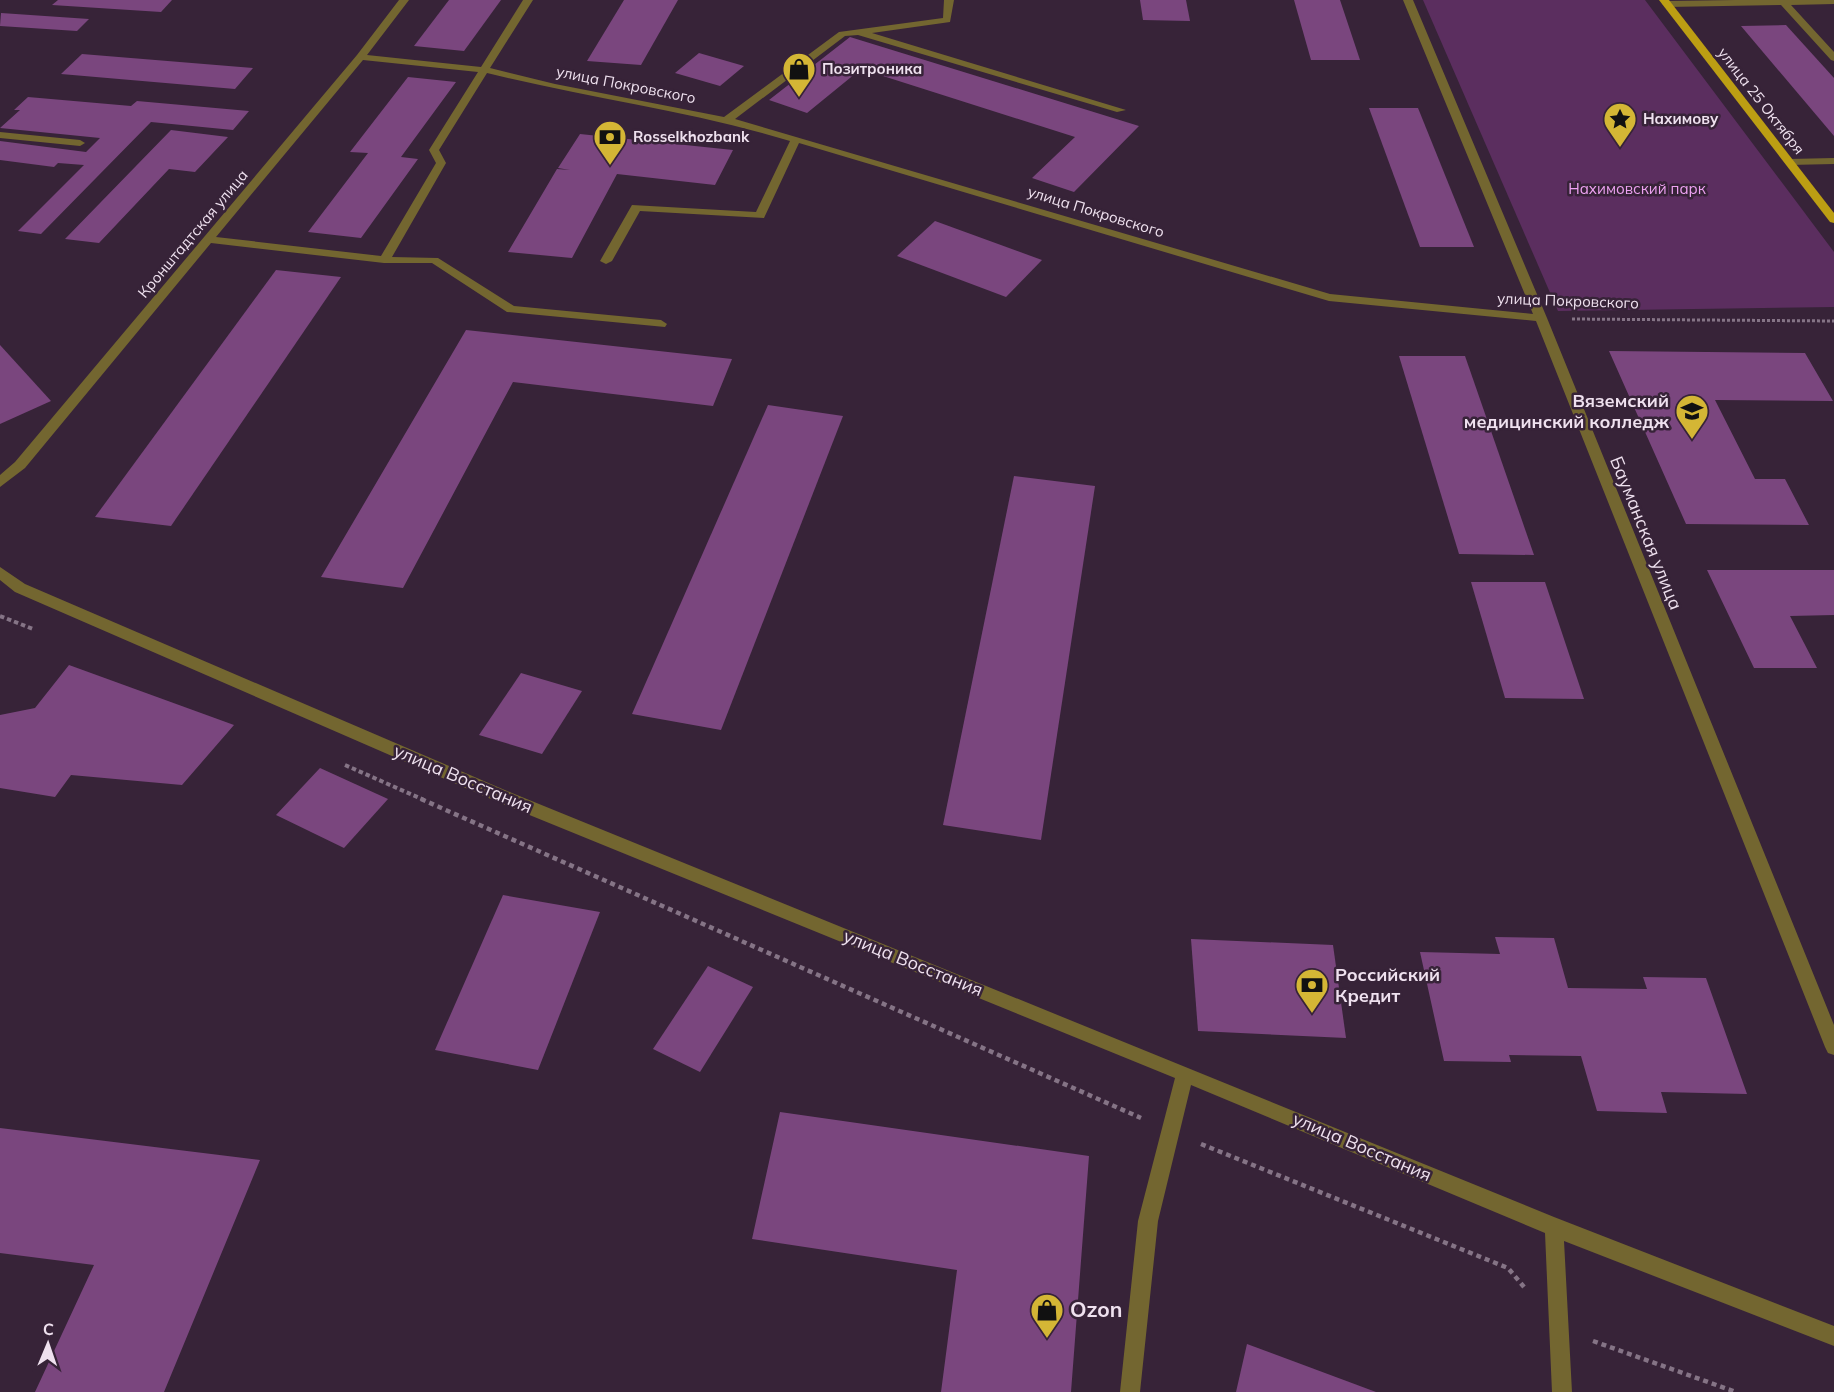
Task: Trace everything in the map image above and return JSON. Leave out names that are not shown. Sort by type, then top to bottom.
[{"type":"main road","name":"улица 25 Октября","points":[[1666,2],[1834,220]]},
{"type":"street","name":"Кронштадтская улица","points":[[0,482],[20,465],[360,57],[404,0]]},
{"type":"street","points":[[384,260],[441,164],[434,150],[528,0]]},
{"type":"street","points":[[727,120],[842,34],[947,20],[949,0]]},
{"type":"street","name":"Бауманская улица","points":[[1408,0],[1541,318],[1834,1047]]},
{"type":"street","points":[[1783,1],[1834,58]]},
{"type":"street","points":[[1666,2],[1834,1]]},
{"type":"street","points":[[859,32],[1120,110]]},
{"type":"street","name":"улица Покровского","points":[[360,57],[484,70],[567,89],[727,120],[1329,297],[1541,318]]},
{"type":"street","points":[[0,135],[80,143]]},
{"type":"street","points":[[606,261],[636,207],[760,216],[796,139]]},
{"type":"street","points":[[1789,162],[1834,161]]},
{"type":"street","points":[[208,239],[384,260],[434,260],[511,309],[662,324]]},
{"type":"street","name":"улица Восстания","points":[[0,572],[20,588],[506,798],[1185,1074],[1554,1227],[1834,1336]]},
{"type":"street","points":[[1130,1392],[1148,1221],[1185,1074]]},
{"type":"street","points":[[1554,1227],[1562,1392]]},
{"type":"path","name":"улица Покровского","points":[[1541,318],[1834,321]]},
{"type":"path","points":[[0,616],[42,633]]},
{"type":"path","points":[[340,763],[1171,1131],[1508,1268],[1559,1329],[1736,1392]]},
{"type":"green space","name":"Нахимовский парк","points":[[1423,0],[1645,0],[1834,252],[1834,307],[1558,311]]},
{"type":"building","points":[[58,0],[172,0],[161,12],[52,5]]},
{"type":"building","points":[[449,0],[501,0],[464,51],[414,46]]},
{"type":"building","points":[[624,0],[678,0],[641,65],[587,61]]},
{"type":"building","points":[[1140,0],[1186,0],[1190,21],[1143,20]]},
{"type":"building","points":[[1294,0],[1340,0],[1360,60],[1311,60]]},
{"type":"building","points":[[1,13],[89,19],[77,31],[0,26]]},
{"type":"building","points":[[1786,25],[1834,78],[1834,136],[1741,26]]},
{"type":"building","points":[[850,37],[1139,126],[1074,192],[1032,178],[1075,137],[861,69],[807,113],[769,100]]},
{"type":"building","points":[[699,53],[744,66],[720,86],[675,73]]},
{"type":"building","points":[[82,54],[253,68],[235,89],[61,74]]},
{"type":"building","points":[[408,77],[456,82],[401,157],[418,159],[361,238],[308,232],[368,153],[350,152]]},
{"type":"building","points":[[28,97],[131,106],[137,101],[249,111],[233,130],[151,122],[41,234],[18,231],[84,165],[58,163],[54,167],[0,160],[0,141],[86,152],[100,138],[0,128],[20,110],[14,110]]},
{"type":"building","points":[[1369,108],[1418,108],[1474,247],[1420,247]]},
{"type":"building","points":[[171,130],[228,137],[195,172],[169,169],[99,243],[65,239]]},
{"type":"building","points":[[580,134],[733,150],[715,185],[617,174],[572,258],[508,252],[557,169],[570,170],[558,168]]},
{"type":"building","points":[[935,221],[1042,260],[1006,297],[897,256]]},
{"type":"building","points":[[276,270],[341,277],[171,526],[95,517]]},
{"type":"building","points":[[466,330],[732,359],[713,406],[513,382],[403,588],[321,577]]},
{"type":"building","points":[[0,345],[51,401],[0,424]]},
{"type":"building","name":"Вяземский медицинский колледж","points":[[1609,351],[1805,353],[1833,401],[1715,400],[1755,479],[1785,479],[1809,525],[1686,524]]},
{"type":"building","points":[[1399,356],[1465,356],[1534,555],[1459,554]]},
{"type":"building","points":[[768,405],[843,416],[721,730],[632,714]]},
{"type":"building","points":[[1014,476],[1095,486],[1041,840],[943,825]]},
{"type":"building","points":[[1707,570],[1834,570],[1834,615],[1790,616],[1817,668],[1754,668]]},
{"type":"building","points":[[1471,582],[1545,582],[1584,699],[1505,698]]},
{"type":"building","points":[[69,665],[234,725],[182,785],[71,775],[55,797],[0,788],[0,715],[35,708]]},
{"type":"building","points":[[521,673],[582,691],[542,754],[479,735]]},
{"type":"building","points":[[320,768],[388,799],[344,848],[276,815]]},
{"type":"building","points":[[503,895],[600,912],[538,1070],[435,1050]]},
{"type":"building","points":[[1495,937],[1554,938],[1568,988],[1647,989],[1643,977],[1706,978],[1747,1094],[1661,1092],[1667,1113],[1597,1111],[1581,1056],[1509,1055],[1511,1062],[1444,1061],[1420,952],[1500,954]]},
{"type":"building","points":[[1191,939],[1333,945],[1346,1038],[1198,1031]]},
{"type":"building","points":[[708,966],[753,987],[700,1072],[653,1049]]},
{"type":"building","points":[[780,1112],[1089,1156],[1071,1392],[941,1392],[957,1270],[752,1239]]},
{"type":"building","points":[[0,1128],[260,1160],[164,1392],[35,1392],[94,1265],[0,1253]]},
{"type":"building","points":[[1247,1344],[1376,1392],[1236,1392]]},
{"type":"place","name":"Позитроника","points":[[799,98]]},
{"type":"place","name":"Нахимову","points":[[1620,148]]},
{"type":"place","name":"Rosselkhozbank","points":[[610,166]]},
{"type":"place","name":"Вяземский медицинский колледж","points":[[1692,440]]},
{"type":"place","name":"Российский Кредит","points":[[1312,1014]]},
{"type":"place","name":"Ozon","points":[[1047,1339]]}]
